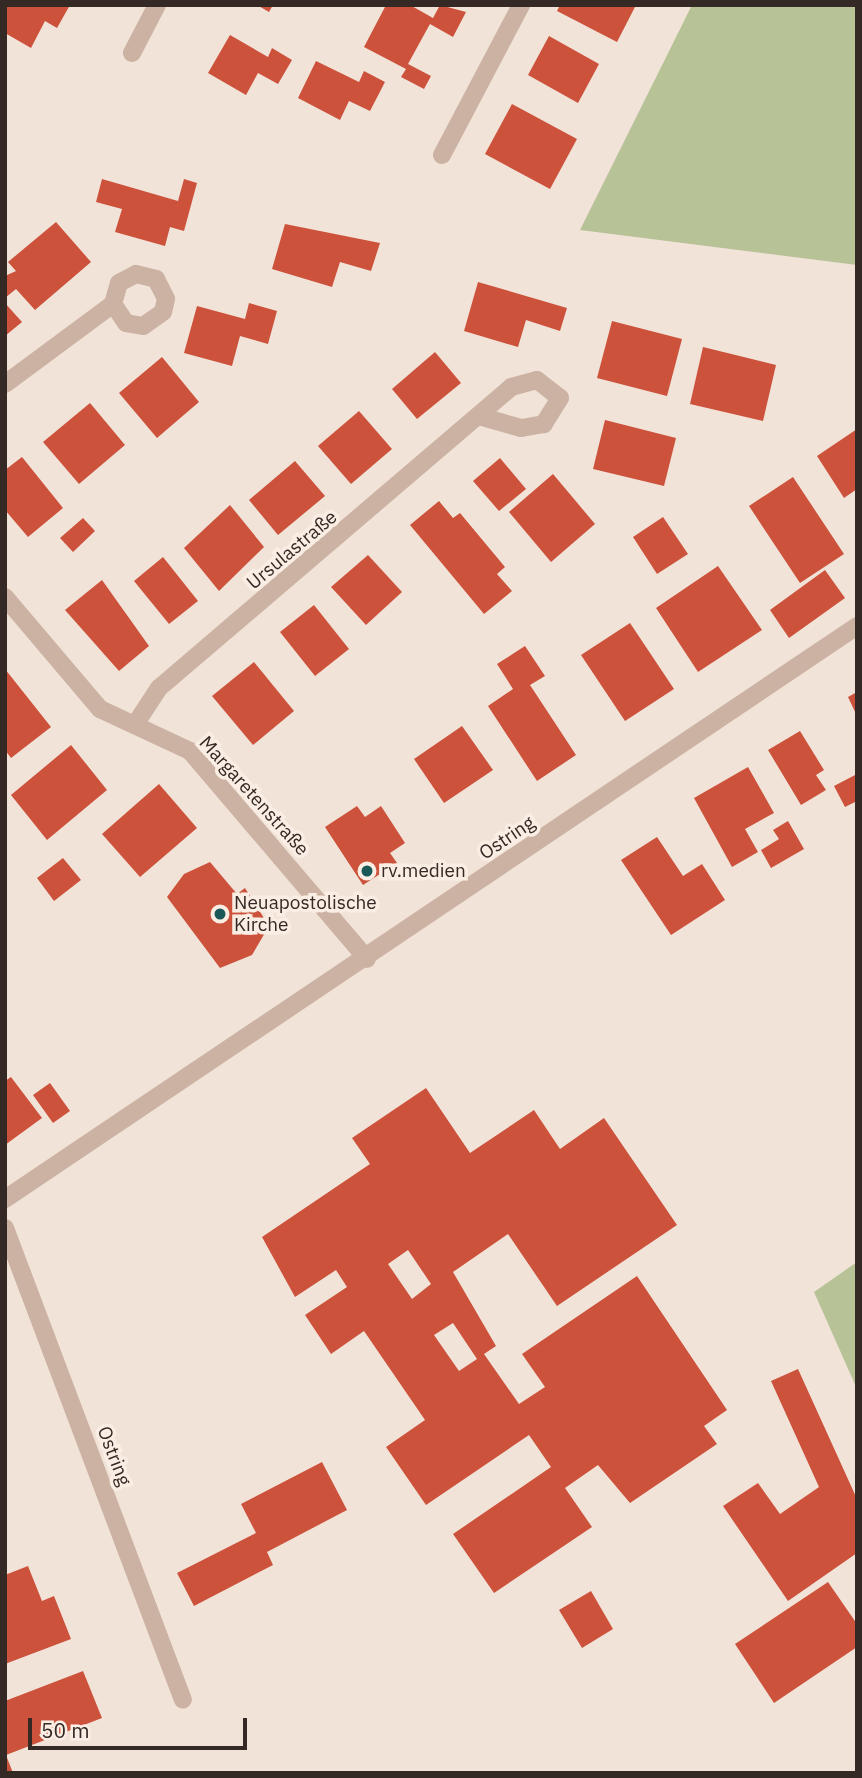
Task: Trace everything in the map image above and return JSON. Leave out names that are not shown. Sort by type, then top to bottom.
[{"type":"street","points":[[132,53],[157,5]]},
{"type":"street","points":[[442,155],[521,5]]},
{"type":"street","points":[[5,384],[113,304]]},
{"type":"street","name":"Ursulastraße","points":[[136,723],[159,688],[483,418]]},
{"type":"street","name":"Margaretenstraße","points":[[5,597],[100,709],[136,723],[190,751],[367,959]]},
{"type":"street","name":"Ostring","points":[[5,1199],[367,959],[857,626]]},
{"type":"street","name":"Ostring","points":[[5,1228],[183,1700]]},
{"type":"green space","points":[[692,5],[857,5],[857,265],[580,230]]},
{"type":"green space","points":[[857,1262],[857,1389],[814,1292]]},
{"type":"building","points":[[5,5],[70,5],[57,28],[45,21],[31,48],[5,33]]},
{"type":"building","points":[[257,5],[273,5],[269,12]]},
{"type":"building","points":[[386,5],[410,5],[433,18],[440,5],[466,12],[453,37],[430,24],[408,64],[431,76],[424,89],[401,77],[406,69],[364,47]]},
{"type":"building","points":[[560,5],[636,5],[617,42],[557,11]]},
{"type":"building","points":[[230,35],[268,57],[272,48],[292,60],[278,84],[258,73],[246,95],[208,73]]},
{"type":"building","points":[[549,36],[599,64],[578,103],[528,75]]},
{"type":"building","points":[[316,61],[359,82],[364,71],[385,82],[370,111],[349,101],[340,120],[298,98]]},
{"type":"building","points":[[512,104],[577,139],[550,189],[485,154]]},
{"type":"building","points":[[102,179],[178,201],[184,179],[197,183],[184,231],[170,227],[165,246],[115,232],[122,209],[96,202]]},
{"type":"building","points":[[56,222],[91,262],[35,310],[16,289],[5,298],[5,276],[16,271],[8,262]]},
{"type":"building","points":[[285,224],[380,243],[371,271],[340,262],[332,287],[272,269]]},
{"type":"building","points":[[478,282],[567,308],[560,331],[526,320],[518,347],[464,331]]},
{"type":"building","points":[[5,303],[22,322],[5,336]]},
{"type":"building","points":[[249,303],[277,311],[268,344],[240,336],[232,366],[184,353],[197,306],[245,319]]},
{"type":"building","points":[[612,321],[682,339],[667,396],[597,378]]},
{"type":"building","points":[[703,347],[776,365],[763,421],[690,404]]},
{"type":"building","points":[[435,352],[461,383],[417,419],[392,389]]},
{"type":"building","points":[[162,357],[199,402],[157,438],[119,393]]},
{"type":"building","points":[[90,403],[125,445],[79,484],[43,442]]},
{"type":"building","points":[[359,411],[392,449],[351,484],[318,446]]},
{"type":"building","points":[[605,420],[676,438],[664,486],[593,469]]},
{"type":"building","points":[[857,429],[857,489],[844,498],[817,456]]},
{"type":"building","points":[[22,457],[63,508],[28,537],[5,510],[5,470]]},
{"type":"building","points":[[500,458],[526,489],[499,511],[473,481]]},
{"type":"building","points":[[295,461],[325,496],[278,535],[249,500]]},
{"type":"building","points":[[553,474],[595,524],[551,562],[509,512]]},
{"type":"building","points":[[793,477],[844,554],[800,583],[749,506]]},
{"type":"building","points":[[439,501],[453,518],[460,513],[505,567],[497,574],[512,591],[484,614],[410,525]]},
{"type":"building","points":[[230,505],[264,547],[219,591],[184,548]]},
{"type":"building","points":[[663,517],[688,554],[657,574],[633,537]]},
{"type":"building","points":[[83,518],[95,531],[73,552],[60,538]]},
{"type":"building","points":[[368,555],[402,592],[366,625],[331,587]]},
{"type":"building","points":[[163,557],[198,601],[169,624],[134,581]]},
{"type":"building","points":[[718,566],[762,630],[698,672],[656,608]]},
{"type":"building","points":[[825,570],[845,598],[789,638],[770,610]]},
{"type":"building","points":[[102,580],[149,646],[119,671],[65,610]]},
{"type":"building","points":[[314,605],[349,649],[315,676],[280,632]]},
{"type":"building","points":[[630,623],[674,689],[625,721],[581,655]]},
{"type":"building","points":[[525,646],[545,676],[530,685],[576,755],[537,781],[488,706],[513,689],[497,664]]},
{"type":"building","points":[[254,662],[294,711],[253,745],[212,696]]},
{"type":"building","points":[[5,669],[51,727],[11,758],[5,750]]},
{"type":"building","points":[[857,692],[857,716],[848,697]]},
{"type":"building","points":[[462,726],[493,770],[444,803],[414,759]]},
{"type":"building","points":[[800,731],[824,770],[816,775],[826,790],[801,805],[768,750]]},
{"type":"building","points":[[71,745],[107,790],[47,840],[11,795]]},
{"type":"building","points":[[748,767],[774,813],[745,829],[758,852],[732,867],[694,798]]},
{"type":"building","points":[[857,774],[857,801],[845,807],[834,786]]},
{"type":"building","points":[[159,784],[197,828],[140,877],[102,834]]},
{"type":"building","points":[[357,806],[365,817],[381,806],[405,843],[390,853],[397,863],[363,885],[325,827]]},
{"type":"building","points":[[788,821],[804,849],[771,868],[761,850],[779,839],[773,830]]},
{"type":"building","points":[[657,837],[683,876],[702,864],[725,900],[671,935],[621,860]]},
{"type":"building","points":[[63,858],[81,880],[54,901],[37,878]]},
{"type":"building","name":"Neuapostolische Kirche","points":[[210,862],[237,894],[245,888],[269,926],[252,955],[220,968],[167,897],[184,874]]},
{"type":"building","points":[[11,1077],[42,1118],[5,1145],[5,1081]]},
{"type":"building","points":[[50,1083],[70,1111],[53,1123],[33,1095]]},
{"type":"building","points":[[426,1088],[470,1153],[534,1110],[560,1149],[604,1118],[677,1225],[557,1306],[508,1234],[453,1272],[496,1346],[484,1354],[519,1404],[545,1387],[522,1354],[637,1276],[727,1410],[704,1426],[717,1444],[630,1503],[598,1465],[565,1488],[592,1527],[494,1593],[453,1534],[551,1467],[529,1435],[426,1505],[386,1447],[425,1420],[364,1331],[331,1354],[305,1315],[347,1287],[336,1270],[295,1297],[262,1237],[370,1164],[352,1138]],"holes":[[[408,1250],[431,1284],[412,1299],[388,1264]],[[453,1323],[477,1359],[459,1371],[434,1335]]]},
{"type":"building","points":[[798,1369],[857,1499],[857,1553],[788,1601],[723,1506],[758,1483],[780,1514],[819,1487],[771,1381]]},
{"type":"building","points":[[322,1462],[347,1510],[267,1552],[273,1565],[194,1606],[177,1573],[256,1533],[241,1504]]},
{"type":"building","points":[[28,1566],[42,1601],[54,1596],[71,1639],[5,1664],[5,1575]]},
{"type":"building","points":[[828,1582],[857,1624],[857,1647],[774,1703],[735,1644]]},
{"type":"building","points":[[591,1591],[613,1629],[582,1648],[559,1610]]},
{"type":"building","points":[[83,1671],[102,1718],[6,1755],[13,1773],[5,1773],[5,1701]]},
{"type":"place","name":"rv.medien","points":[[367,871]]},
{"type":"place","name":"Neuapostolische Kirche","points":[[220,914]]}]
